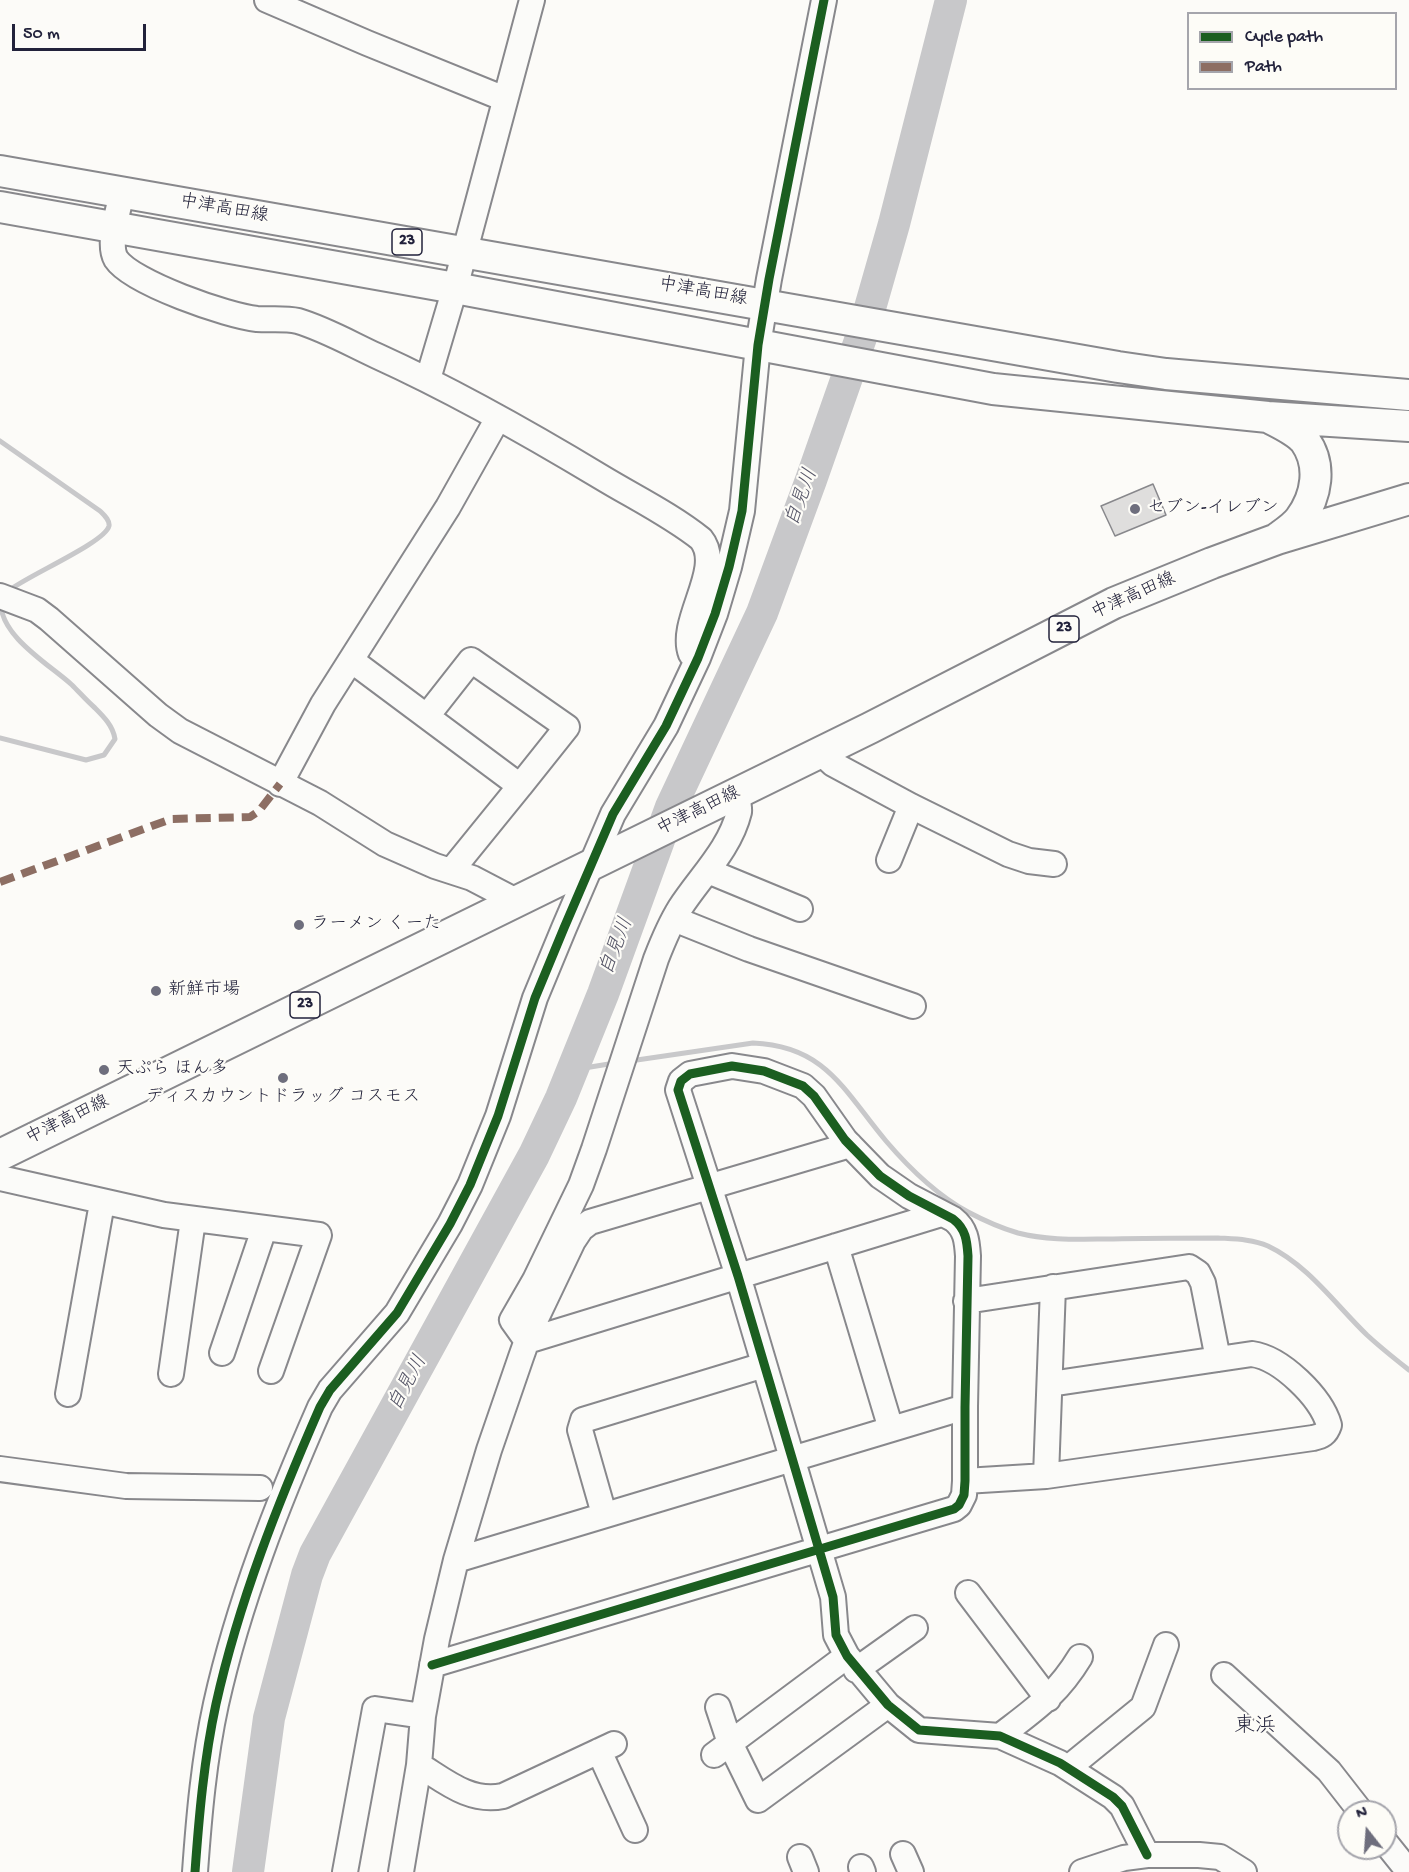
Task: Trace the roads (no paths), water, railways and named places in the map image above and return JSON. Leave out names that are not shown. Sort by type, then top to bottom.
[{"type":"main road","name":"中津高田線","points":[[0,171],[1166,374],[1409,395]]},
{"type":"main road","name":"中津高田線","points":[[0,207],[1013,391],[1268,417],[1409,426]]},
{"type":"main road","points":[[1349,390],[1409,405]]},
{"type":"main road","points":[[1268,417],[1304,441],[1315,464],[1315,491],[1300,520],[1277,539]]},
{"type":"main road","name":"中津高田線","points":[[0,1155],[820,752],[1114,603],[1212,562],[1277,539],[1409,499]]},
{"type":"street","points":[[267,0],[367,44],[506,99]]},
{"type":"street","points":[[428,379],[455,288],[532,0]]},
{"type":"street","points":[[195,1872],[206,1761],[216,1704],[251,1579],[270,1526],[320,1407],[330,1390],[397,1313],[450,1224],[470,1185],[498,1116],[544,974],[602,860],[613,814],[666,726],[698,658],[715,614],[742,511],[758,345],[824,0]]},
{"type":"street","points":[[122,192],[113,237],[116,258],[126,269],[184,297],[230,314],[257,319],[285,319],[314,327],[428,379],[558,451],[701,539],[706,545],[707,565],[688,637],[691,654],[698,658]]},
{"type":"street","points":[[280,784],[312,723],[448,507],[498,418]]},
{"type":"street","points":[[0,596],[37,610],[49,619],[167,723],[320,803],[385,844],[408,855],[472,878],[516,901]]},
{"type":"street","points":[[351,660],[520,786]]},
{"type":"street","points":[[427,716],[471,660],[567,727],[450,871]]},
{"type":"street","points":[[820,752],[833,764],[1008,854],[1029,861],[1054,864]]},
{"type":"street","points":[[527,1341],[513,1320],[581,1185],[656,959],[674,919],[721,851],[740,810],[735,794]]},
{"type":"street","points":[[890,860],[911,806]]},
{"type":"street","points":[[708,871],[800,909]]},
{"type":"street","points":[[674,919],[749,949],[912,1006]]},
{"type":"street","points":[[432,1665],[819,1549],[954,1509],[959,1504],[964,1495],[965,1481],[967,1242],[960,1224],[880,1176],[831,1122],[814,1096],[802,1086],[773,1074],[739,1066],[724,1066],[690,1074],[681,1081],[678,1090],[738,1276],[819,1549],[833,1598],[836,1635],[851,1663],[888,1705],[920,1730],[1000,1736],[1068,1767],[1113,1797],[1122,1806],[1147,1855]]},
{"type":"street","points":[[401,1872],[419,1765],[423,1716],[456,1560],[499,1419],[527,1341],[573,1241],[581,1229],[590,1222],[850,1145]]},
{"type":"street","points":[[0,1178],[102,1203],[193,1220],[319,1235],[271,1371]]},
{"type":"street","points":[[68,1394],[102,1203]]},
{"type":"street","points":[[527,1341],[941,1214]]},
{"type":"street","points":[[171,1374],[193,1220]]},
{"type":"street","points":[[222,1353],[264,1229]]},
{"type":"street","points":[[836,1246],[891,1428]]},
{"type":"street","points":[[966,1301],[1189,1267],[1198,1273],[1203,1283],[1218,1359]]},
{"type":"street","points":[[1046,1476],[1053,1287]]},
{"type":"street","points":[[965,1481],[1046,1476],[1313,1438],[1327,1432],[1329,1425],[1323,1411],[1299,1383],[1274,1360],[1252,1354],[1050,1384]]},
{"type":"street","points":[[604,1514],[580,1430],[583,1420],[764,1365]]},
{"type":"street","points":[[456,1560],[964,1407]]},
{"type":"street","points":[[0,1469],[126,1486],[260,1488]]},
{"type":"street","points":[[968,1593],[1048,1699]]},
{"type":"street","points":[[722,1749],[851,1663],[915,1628]]},
{"type":"street","points":[[1068,1767],[1143,1707],[1166,1645]]},
{"type":"street","points":[[1000,1736],[1048,1699],[1061,1686],[1080,1657]]},
{"type":"street","points":[[1224,1675],[1329,1772],[1351,1800]]},
{"type":"street","points":[[718,1707],[722,1749],[758,1800],[888,1705]]},
{"type":"street","points":[[345,1872],[375,1709],[423,1716]]},
{"type":"street","points":[[419,1765],[464,1792],[477,1797],[491,1798],[502,1796],[607,1747],[635,1830]]},
{"type":"street","points":[[1082,1872],[1124,1858],[1147,1855],[1220,1857],[1244,1872]]},
{"type":"street","points":[[1397,1857],[1409,1872]]},
{"type":"waterway","name":"自見川","points":[[248,1872],[269,1718],[307,1575],[315,1554],[534,1155],[561,1098],[603,994],[671,807],[762,613],[864,329],[894,224],[951,0]]},
{"type":"waterway","points":[[0,441],[100,511],[109,524],[104,533],[94,541],[7,592]]},
{"type":"waterway","points":[[0,738],[86,760],[104,755],[115,739],[105,718],[72,685],[17,638],[3,615],[1,603]]},
{"type":"waterway","points":[[630,1061],[753,1043],[778,1046],[799,1053],[816,1062],[831,1074],[914,1171],[945,1198],[968,1212],[992,1224],[1030,1236],[1077,1239],[1218,1238],[1243,1240],[1268,1246],[1308,1274],[1367,1335],[1409,1370]]},
{"type":"waterway","points":[[572,1070],[615,1063]]},
{"type":"place","name":"セブン-イレブン","points":[[1135,509]]},
{"type":"place","name":"ラーメン くーた","points":[[299,925]]},
{"type":"place","name":"新鮮市場","points":[[156,991]]},
{"type":"place","name":"天ぷら ほん多","points":[[104,1070]]},
{"type":"place","name":"ディスカウントドラッグ コスモス","points":[[283,1078]]},
{"type":"district","name":"東浜","points":[[1255,1728]]}]
